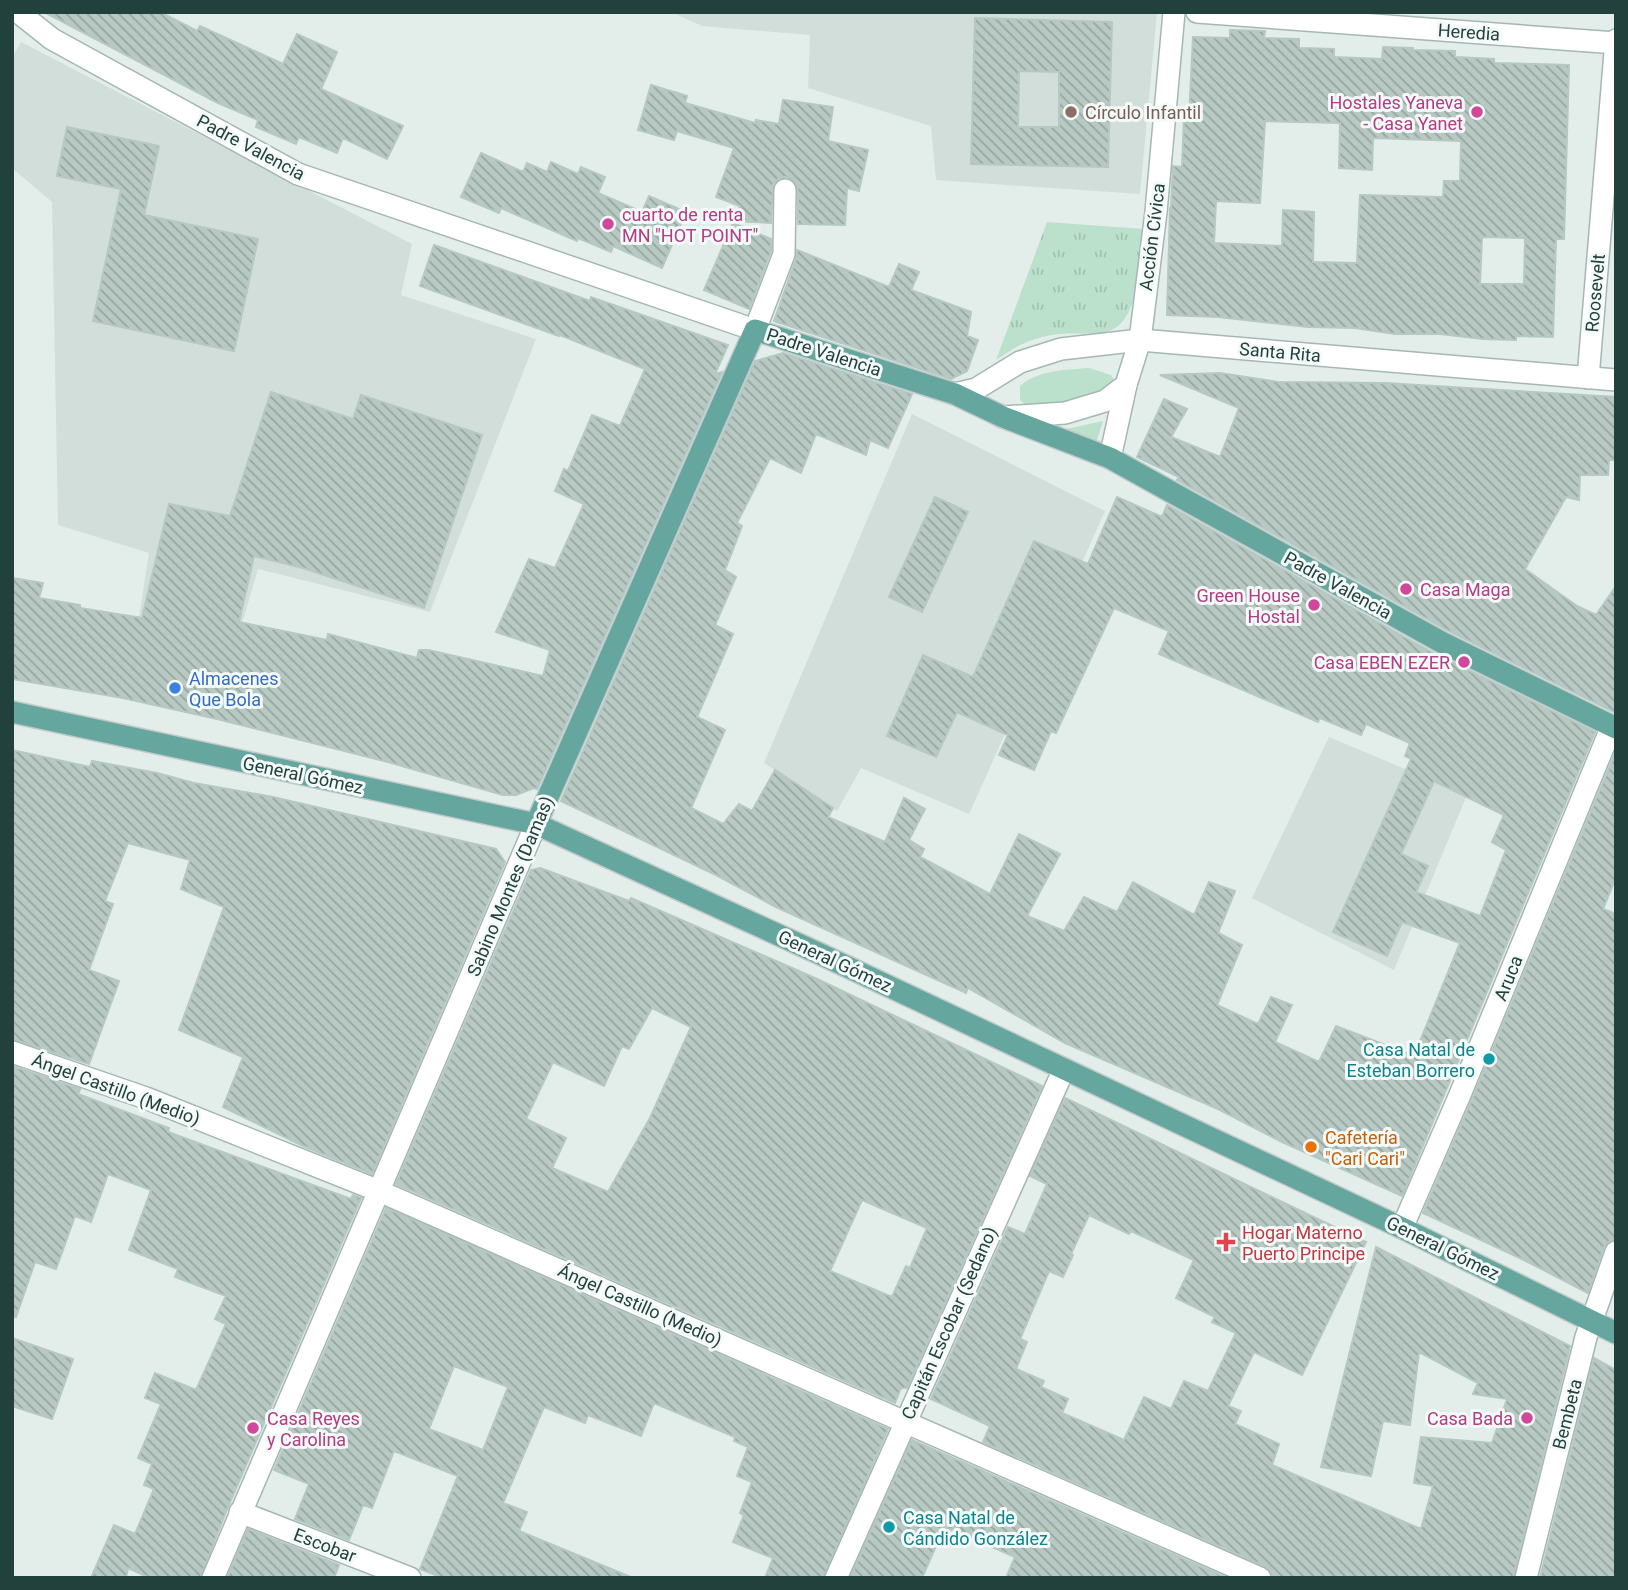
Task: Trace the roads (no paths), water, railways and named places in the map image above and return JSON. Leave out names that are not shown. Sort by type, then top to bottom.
[{"type":"main road","name":"Padre Valencia","points":[[755,330],[955,394],[1003,417],[1110,458],[1443,643],[1614,727]]},
{"type":"main road","name":"Sabino Montes (Damas)","points":[[536,824],[755,330]]},
{"type":"main road","name":"General Gómez","points":[[12,712],[536,824],[1402,1228],[1616,1333]]},
{"type":"street","name":"Padre Valencia","points":[[18,12],[52,39],[298,174],[755,330]]},
{"type":"street","name":"Acción Cívica","points":[[1110,458],[1126,385],[1140,340],[1156,212],[1174,12]]},
{"type":"street","name":"Heredia","points":[[1197,12],[1616,42]]},
{"type":"street","name":"Roosevelt","points":[[1588,378],[1616,42]]},
{"type":"street","name":"Sabino Montes (Damas)","points":[[755,330],[784,254],[785,190]]},
{"type":"street","name":"Santa Rita","points":[[955,394],[976,389],[1020,362],[1061,349],[1140,340],[1616,380]]},
{"type":"street","points":[[1003,417],[1065,413],[1105,401],[1126,385]]},
{"type":"street","name":"Aruca","points":[[1402,1228],[1614,727]]},
{"type":"street","name":"Sabino Montes (Damas)","points":[[213,1578],[536,824]]},
{"type":"street","name":"Ángel Castillo (Medio)","points":[[12,1052],[146,1098],[379,1191],[1259,1578]]},
{"type":"street","name":"Capitán Escobar (Sedano)","points":[[836,1578],[904,1421],[1064,1069]]},
{"type":"street","name":"Bembeta","points":[[1526,1578],[1591,1322],[1616,1252]]},
{"type":"street","name":"Escobar","points":[[240,1512],[411,1578]]},
{"type":"place","name":"Círculo Infantil","points":[[1071,112]]},
{"type":"place","name":"Hostales Yaneva - Casa Yanet","points":[[1477,112]]},
{"type":"place","name":"cuarto de renta MN \"HOT POINT\"","points":[[608,224]]},
{"type":"place","name":"Casa Maga","points":[[1406,589]]},
{"type":"place","name":"Green House Hostal","points":[[1314,605]]},
{"type":"place","name":"Casa EBEN EZER","points":[[1464,662]]},
{"type":"place","name":"Almacenes Que Bola","points":[[175,688]]},
{"type":"place","name":"Casa Natal de Esteban Borrero","points":[[1489,1059]]},
{"type":"place","name":"Cafetería \"Cari Cari\"","points":[[1311,1147]]},
{"type":"place","name":"Hogar Materno Puerto Principe","points":[[1226,1242]]},
{"type":"place","name":"Casa Bada","points":[[1527,1418]]},
{"type":"place","name":"Casa Reyes y Carolina","points":[[253,1428]]},
{"type":"place","name":"Casa Natal de Cándido González","points":[[889,1527]]}]
